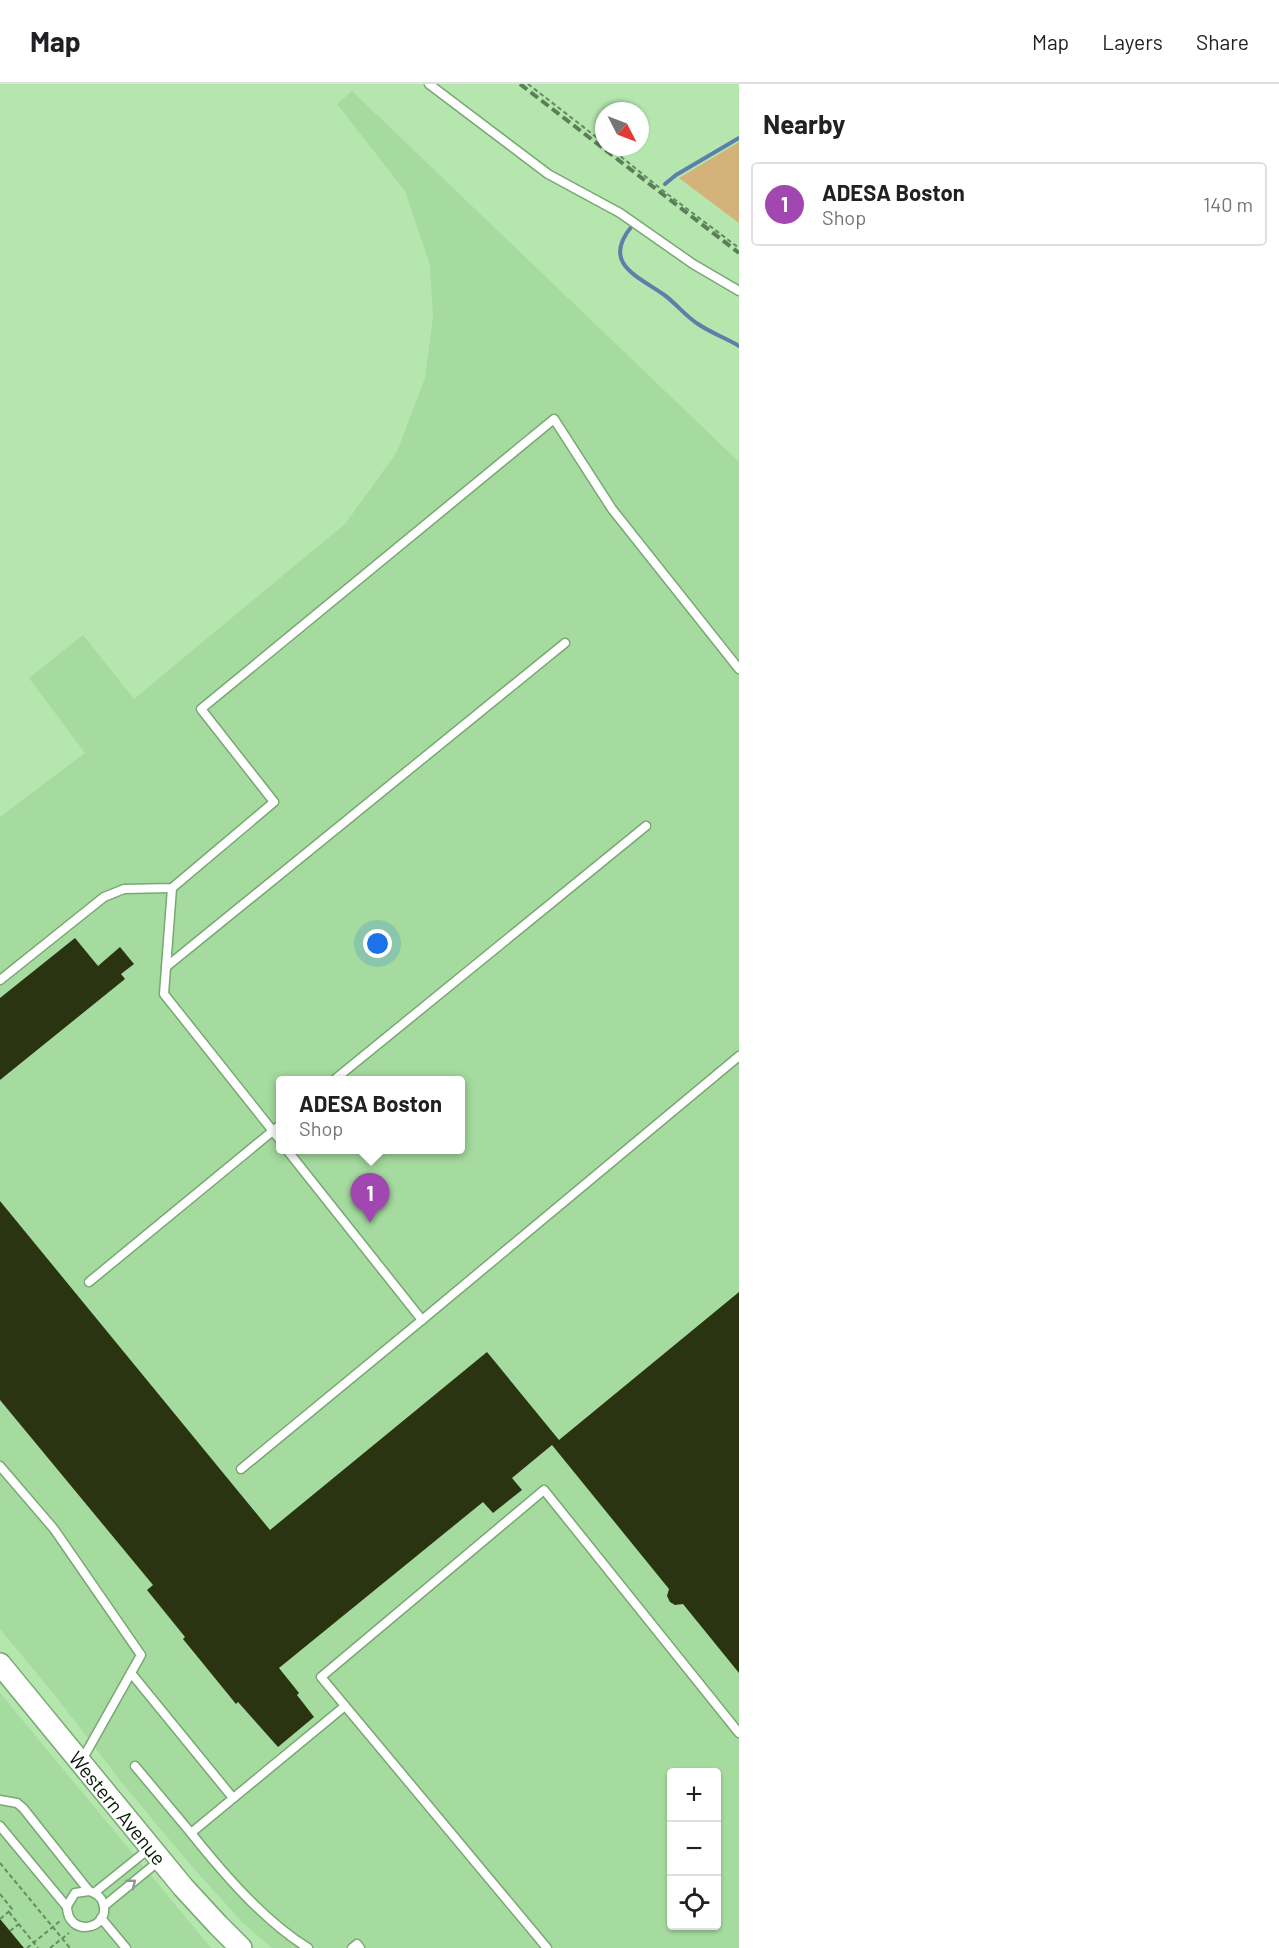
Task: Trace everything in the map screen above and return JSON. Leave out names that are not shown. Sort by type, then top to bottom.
[{"type":"street","name":"Western Avenue","points":[[0,1664],[155,1854],[241,1948]]},
{"type":"lane","points":[[429,84],[548,174],[620,213],[693,264],[739,291]]},
{"type":"lane","points":[[0,980],[104,897],[124,889],[172,888],[274,802],[201,709],[554,418],[612,509],[739,669]]},
{"type":"lane","points":[[166,967],[565,643]]},
{"type":"lane","points":[[339,1076],[646,826]]},
{"type":"lane","points":[[89,1281],[276,1128],[164,994],[172,888]]},
{"type":"lane","points":[[241,1468],[739,1056]]},
{"type":"lane","points":[[291,1154],[422,1320]]},
{"type":"lane","points":[[0,1466],[54,1529],[141,1655],[80,1762]]},
{"type":"lane","points":[[547,1948],[321,1677],[544,1490],[739,1733]]},
{"type":"lane","points":[[131,1673],[233,1798]]},
{"type":"lane","points":[[191,1833],[345,1706]]},
{"type":"lane","points":[[135,1766],[219,1868],[288,1935],[308,1948]]},
{"type":"lane","points":[[0,1800],[17,1803],[24,1808],[92,1892],[100,1898],[104,1906]]},
{"type":"lane","points":[[0,1826],[68,1911],[73,1922],[89,1927],[97,1923],[104,1906],[155,1854]]},
{"type":"lane","points":[[68,1911],[70,1899],[75,1893],[92,1892],[155,1854]]},
{"type":"lane","points":[[101,1918],[126,1948]]},
{"type":"lane","points":[[352,1948],[357,1944],[360,1948]]},
{"type":"path","points":[[528,84],[595,136]]},
{"type":"path","points":[[620,156],[739,248]]},
{"type":"path","points":[[0,1863],[70,1948]]},
{"type":"path","points":[[0,1894],[12,1909],[0,1919]]},
{"type":"path","points":[[27,1948],[68,1911]]},
{"type":"path","points":[[9,1912],[38,1948]]},
{"type":"path","points":[[10,1931],[19,1924]]},
{"type":"path","points":[[50,1948],[78,1925]]},
{"type":"shaded area","points":[[352,91],[739,462],[739,1948],[272,1948],[242,1922],[188,1862],[0,1629],[0,817],[85,753],[29,678],[83,635],[134,699],[345,524],[397,452],[425,378],[433,316],[430,265],[405,191],[337,104]]},
{"type":"shaded area","points":[[739,142],[739,223],[679,178]]},
{"type":"shaded area","points":[[0,1693],[211,1948],[0,1948]]},
{"type":"building","points":[[75,938],[98,966],[120,947],[134,964],[121,974],[125,979],[0,1080],[0,998]]},
{"type":"building","points":[[0,1201],[270,1530],[487,1352],[559,1440],[739,1292],[739,1673],[683,1604],[675,1605],[670,1602],[667,1596],[669,1589],[552,1445],[512,1478],[522,1490],[493,1513],[483,1502],[279,1668],[314,1717],[278,1747],[238,1702],[236,1704],[183,1639],[185,1637],[147,1590],[153,1585],[0,1400]]},
{"type":"building","points":[[0,1919],[10,1931],[24,1948],[0,1948]]},
{"type":"waterway","points":[[665,184],[676,175],[739,138]]},
{"type":"waterway","points":[[632,226],[623,239],[620,250],[621,259],[626,267],[668,298],[693,321],[739,346]]},
{"type":"railway","points":[[520,84],[739,253]]},
{"type":"place","name":"ADESA Boston","points":[[370,1223]]}]
